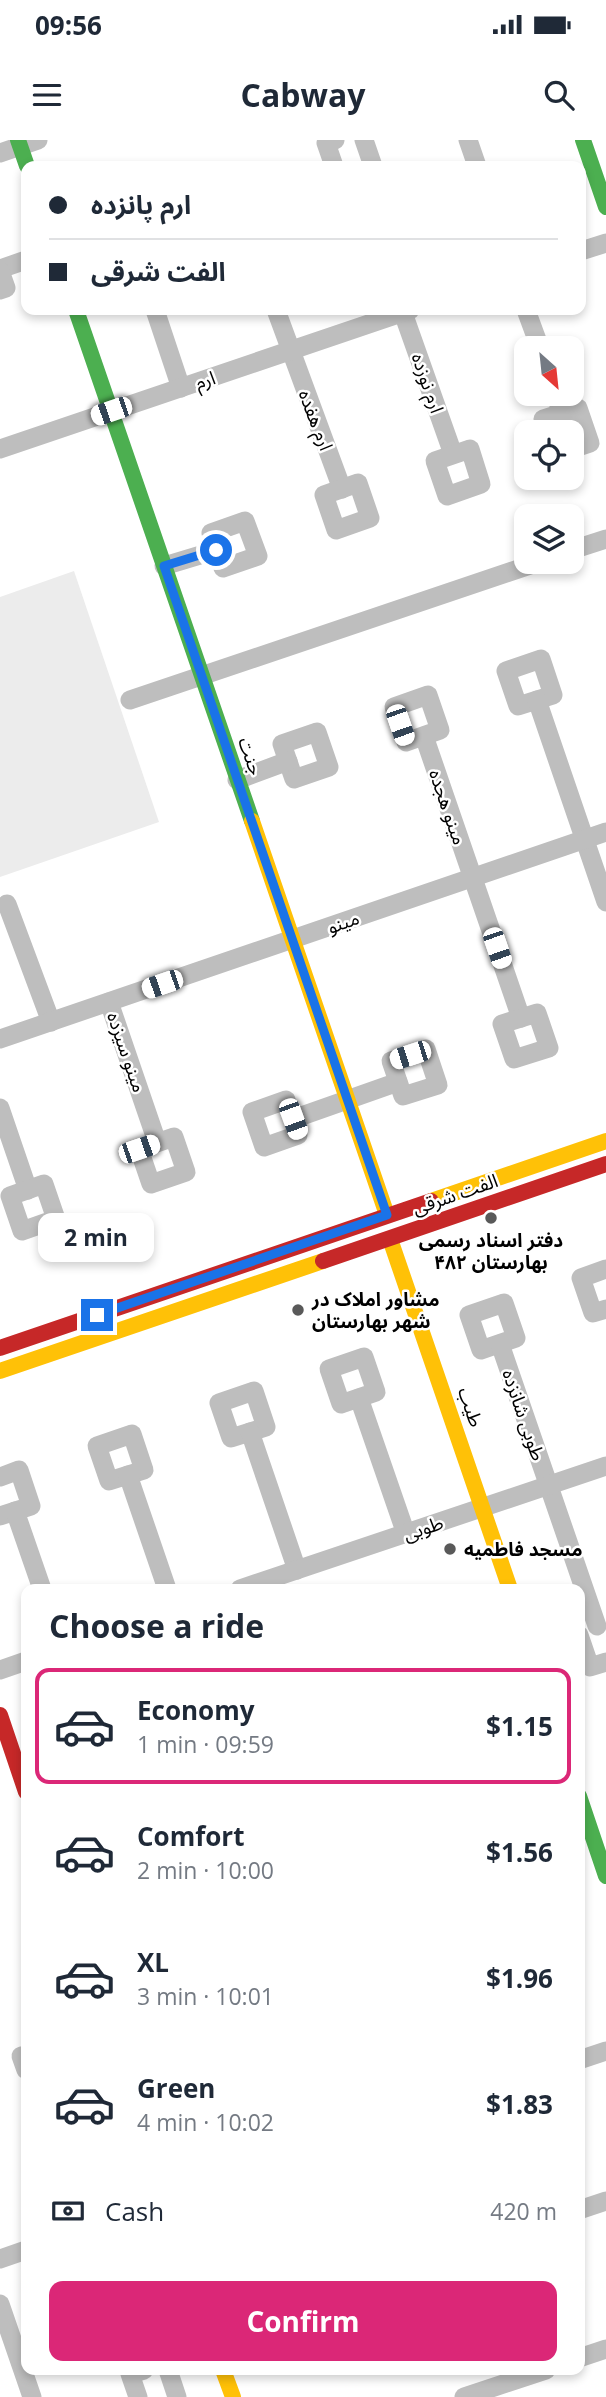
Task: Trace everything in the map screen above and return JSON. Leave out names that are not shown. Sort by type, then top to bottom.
[{"type":"street","points":[[332,161],[326,143],[335,140]]},
{"type":"street","points":[[364,140],[371,161]]},
{"type":"street","points":[[468,140],[475,161]]},
{"type":"street","points":[[583,140],[606,207]]},
{"type":"street","points":[[0,153],[25,142],[27,161]]},
{"type":"street","points":[[586,249],[606,243]]},
{"type":"street","points":[[0,290],[6,288],[0,270],[21,262]]},
{"type":"street","name":"جنت","points":[[78,315],[387,1215]]},
{"type":"street","points":[[157,315],[181,388]]},
{"type":"street","name":"ارم هفده","points":[[278,315],[342,489]]},
{"type":"street","name":"ارم","points":[[0,449],[394,315]]},
{"type":"street","name":"ارم نوزده","points":[[406,315],[453,454]]},
{"type":"street","points":[[528,315],[536,336]]},
{"type":"street","points":[[559,406],[562,413]]},
{"type":"street","points":[[543,420],[578,408],[582,420]]},
{"type":"street","points":[[584,426],[590,443],[584,445]]},
{"type":"street","points":[[584,546],[606,539]]},
{"type":"street","points":[[164,566],[216,550]]},
{"type":"street","points":[[130,700],[514,571]]},
{"type":"street","points":[[537,700],[606,902]]},
{"type":"street","name":"مینو هجده","points":[[424,736],[521,1018]]},
{"type":"street","points":[[237,780],[288,761]]},
{"type":"street","name":"مینو","points":[[0,1039],[606,832]]},
{"type":"street","points":[[7,904],[51,1022]]},
{"type":"street","name":"مینو سیزده","points":[[109,1002],[157,1142]]},
{"type":"street","points":[[293,1119],[398,1082]]},
{"type":"street","points":[[0,1108],[28,1189]]},
{"type":"street","name":"الفت شرقی","points":[[0,1348],[606,1141]]},
{"type":"street","name":"الفت شرقی","points":[[0,1371],[606,1164]]},
{"type":"street","name":"طیب","points":[[390,1239],[508,1584]]},
{"type":"street","points":[[606,1269],[581,1278],[593,1313],[606,1309]]},
{"type":"street","name":"طوبی شانزده","points":[[500,1344],[548,1485],[577,1584]]},
{"type":"street","points":[[359,1398],[406,1534]]},
{"type":"street","points":[[250,1432],[297,1570]]},
{"type":"street","name":"طوبی","points":[[255,1584],[606,1466]]},
{"type":"street","points":[[0,1477],[19,1470],[31,1506],[8,1514],[40,1584]]},
{"type":"street","points":[[128,1475],[165,1584]]},
{"type":"street","name":"طوبی شانزده","points":[[585,1612],[590,1629],[590,1667],[606,1662]]},
{"type":"street","points":[[0,1670],[21,1663]]},
{"type":"street","points":[[0,1715],[21,1777]]},
{"type":"street","points":[[585,1814],[606,1877]]},
{"type":"street","points":[[585,2058],[606,2051]]},
{"type":"street","points":[[585,2208],[606,2201]]},
{"type":"street","points":[[0,2259],[21,2251]]},
{"type":"street","points":[[0,2304],[21,2365]]},
{"type":"street","points":[[585,2356],[606,2349]]},
{"type":"street","points":[[24,2375],[32,2397]]},
{"type":"street","points":[[130,2375],[138,2397]]},
{"type":"street","points":[[170,2375],[177,2397]]},
{"type":"street","points":[[225,2375],[233,2397]]},
{"type":"street","points":[[464,2397],[495,2384],[516,2382],[534,2375]]},
{"type":"shaded area","points":[[74,571],[159,822],[0,877],[0,597]]},
{"type":"traffic: fast","points":[[18,140],[25,161]]},
{"type":"traffic: fast","points":[[583,140],[606,207]]},
{"type":"traffic: fast","points":[[78,315],[252,821]]},
{"type":"traffic: fast","points":[[585,1814],[606,1876]]},
{"type":"traffic: slow","points":[[252,821],[387,1215]]},
{"type":"traffic: slow","points":[[431,1201],[606,1141]]},
{"type":"traffic: slow","points":[[390,1239],[508,1584]]},
{"type":"traffic: slow","points":[[0,1371],[323,1261]]},
{"type":"traffic: slow","points":[[225,2375],[233,2397]]},
{"type":"traffic: jam","points":[[323,1261],[606,1164]]},
{"type":"traffic: jam","points":[[0,1348],[431,1201]]},
{"type":"traffic: jam","points":[[0,1715],[21,1777]]},
{"type":"place","name":"دفتر اسناد رسمی ۴۸۲ بهارستان","points":[[491,1218]]},
{"type":"place","name":"مشاور املاک در شهر بهارستان","points":[[298,1310]]},
{"type":"place","name":"مسجد فاطمیه","points":[[450,1549]]},
{"type":"route","points":[[97,1315],[387,1215],[164,566],[216,550]]}]
